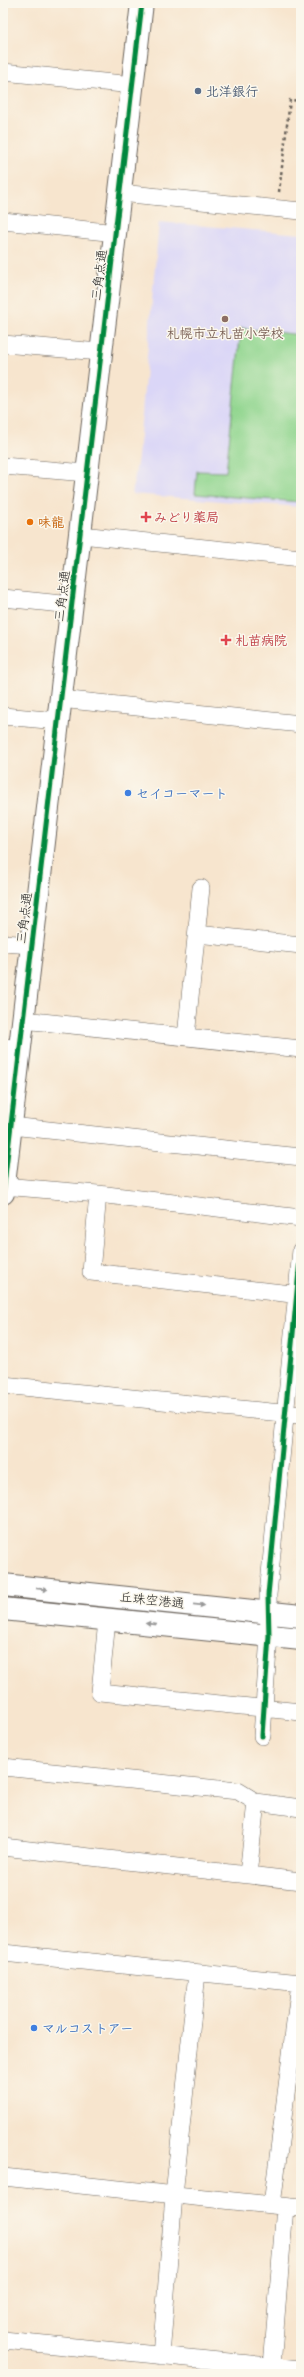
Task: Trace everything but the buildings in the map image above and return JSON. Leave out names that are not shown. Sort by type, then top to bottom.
[{"type":"street","name":"三角点通","points":[[3,1188],[11,1126],[12,1048],[23,1020],[60,698],[81,535],[86,473],[116,232],[142,3]]},
{"type":"street","points":[[3,72],[133,86]]},
{"type":"street","points":[[120,193],[301,211]]},
{"type":"street","points":[[3,221],[116,232]]},
{"type":"street","points":[[3,344],[100,352]]},
{"type":"street","points":[[3,466],[86,473]]},
{"type":"street","points":[[81,535],[301,558]]},
{"type":"street","points":[[3,598],[72,605]]},
{"type":"street","points":[[60,698],[301,724]]},
{"type":"street","points":[[3,716],[58,721]]},
{"type":"street","points":[[186,1037],[201,888]]},
{"type":"street","points":[[197,934],[301,945]]},
{"type":"street","points":[[3,943],[32,945]]},
{"type":"street","points":[[23,1020],[301,1049]]},
{"type":"street","points":[[11,1126],[301,1157]]},
{"type":"street","points":[[3,1188],[98,1194],[301,1218]]},
{"type":"street","points":[[98,1194],[90,1272],[299,1294]]},
{"type":"street","points":[[262,1736],[269,1636],[268,1595],[293,1415],[301,1250]]},
{"type":"street","points":[[3,1385],[293,1415]]},
{"type":"street","name":"丘珠空港通","points":[[3,1585],[301,1616]]},
{"type":"street","name":"丘珠空港通","points":[[3,1609],[301,1639]]},
{"type":"street","points":[[107,1620],[100,1692],[301,1712]]},
{"type":"street","points":[[3,1767],[238,1791],[256,1802],[301,1808]]},
{"type":"street","points":[[248,1874],[256,1802]]},
{"type":"street","points":[[3,1847],[301,1881]]},
{"type":"street","points":[[3,1953],[300,1983],[286,2207],[272,2366]]},
{"type":"street","points":[[161,2356],[174,2195],[197,1973]]},
{"type":"street","points":[[3,2177],[286,2207]]},
{"type":"street","points":[[3,2340],[301,2369]]},
{"type":"path","points":[[290,3],[301,4]]},
{"type":"path","points":[[278,195],[290,100],[301,101]]},
{"type":"shaded area","name":"札幌市立札苗小学校","points":[[159,222],[301,234],[301,507],[132,494],[138,457]]},
{"type":"green space","points":[[241,328],[301,335],[301,502],[195,494],[197,471],[226,472]]},
{"type":"cycle path","points":[[3,1193],[142,3]]},
{"type":"cycle path","points":[[262,1736],[269,1636],[268,1595],[301,1250]]},
{"type":"place","name":"北洋銀行","points":[[198,91]]},
{"type":"place","name":"札幌市立札苗小学校","points":[[225,319]]},
{"type":"place","name":"みどり薬局","points":[[146,517]]},
{"type":"place","name":"味龍","points":[[30,522]]},
{"type":"place","name":"札苗病院","points":[[226,640]]},
{"type":"place","name":"セイコーマート","points":[[128,793]]},
{"type":"place","name":"マルコストアー","points":[[34,2028]]}]
